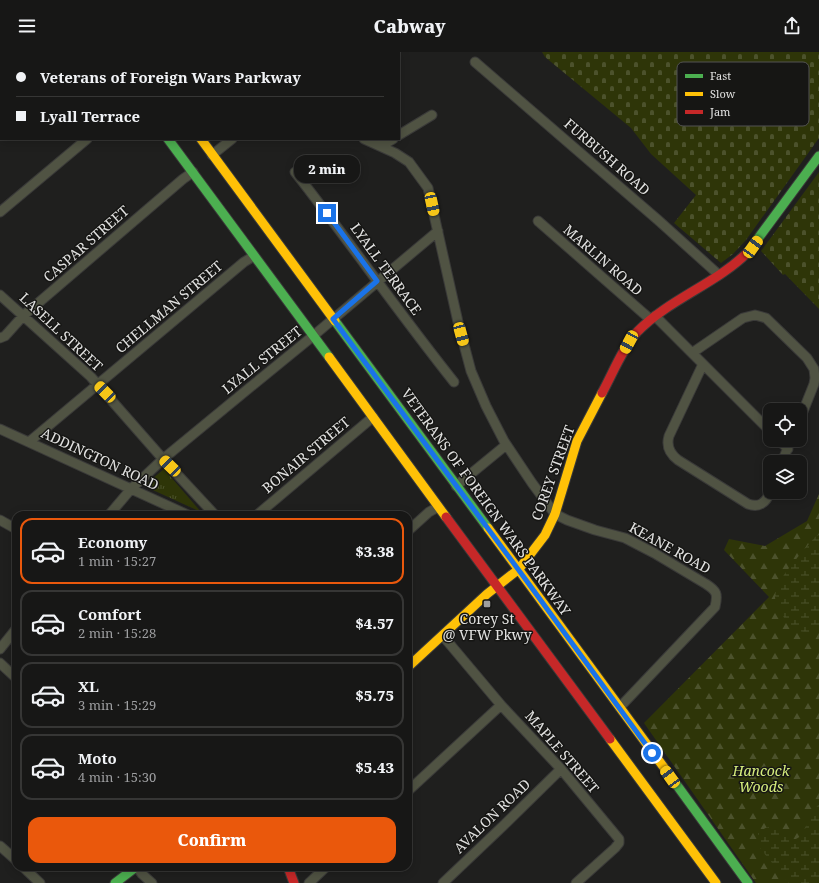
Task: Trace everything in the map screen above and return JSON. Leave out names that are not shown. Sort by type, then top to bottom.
[{"type":"main road","points":[[169,140],[716,883]]},
{"type":"main road","name":"VETERANS OF FOREIGN WARS PARKWAY","points":[[202,140],[456,486],[519,569],[748,883]]},
{"type":"main road","name":"COREY STREET","points":[[412,663],[497,585],[519,569],[545,535],[555,514],[577,441],[629,342],[638,330],[653,318],[734,266],[748,253],[819,156]]},
{"type":"main road","points":[[115,883],[131,871]]},
{"type":"main road","points":[[290,871],[294,883]]},
{"type":"street","name":"FURBUSH ROAD","points":[[475,62],[719,275]]},
{"type":"street","points":[[400,134],[432,115]]},
{"type":"street","points":[[0,212],[86,140]]},
{"type":"street","points":[[212,155],[231,140]]},
{"type":"street","points":[[366,140],[395,153],[409,162],[428,188],[458,322],[471,371],[486,406],[506,445],[555,514]]},
{"type":"street","points":[[381,146],[391,140]]},
{"type":"street","name":"CASPAR STREET","points":[[0,338],[5,336],[24,316],[178,183],[193,172]]},
{"type":"street","name":"LYALL TERRACE","points":[[295,172],[454,382]]},
{"type":"street","name":"MARLIN ROAD","points":[[538,221],[692,353],[763,424]]},
{"type":"street","name":"LYALL STREET","points":[[112,511],[131,489],[163,460],[438,231]]},
{"type":"street","name":"CHELLMAN STREET","points":[[29,442],[244,262],[254,256]]},
{"type":"street","name":"LASELL STREET","points":[[0,294],[97,384],[163,460],[211,511]]},
{"type":"street","points":[[692,353],[743,318],[754,315],[766,318],[807,358],[814,369],[815,381],[806,403]]},
{"type":"street","points":[[703,364],[669,436],[667,443],[670,452],[678,460],[748,504],[756,506],[762,504],[766,499]]},
{"type":"street","name":"BONAIR STREET","points":[[262,511],[373,417]]},
{"type":"street","name":"ADDINGTON ROAD","points":[[0,430],[179,511]]},
{"type":"street","points":[[456,486],[506,445]]},
{"type":"street","points":[[785,455],[788,449]]},
{"type":"street","points":[[412,527],[438,506]]},
{"type":"street","name":"KEANE ROAD","points":[[555,514],[595,530],[625,538],[654,553],[713,588],[717,597],[716,606],[620,707]]},
{"type":"street","points":[[0,520],[12,527]]},
{"type":"street","points":[[0,649],[12,634]]},
{"type":"street","name":"MAPLE STREET","points":[[443,636],[501,705],[561,769],[619,839],[619,843],[615,848],[576,883]]},
{"type":"street","points":[[0,663],[12,674]]},
{"type":"street","points":[[412,787],[501,705]]},
{"type":"street","name":"AVALON ROAD","points":[[443,883],[561,769]]},
{"type":"street","points":[[0,846],[12,856]]},
{"type":"street","points":[[27,871],[40,883]]},
{"type":"street","points":[[139,871],[152,883]]},
{"type":"street","points":[[309,883],[322,871]]},
{"type":"green space","points":[[542,52],[819,52],[819,138],[746,240],[733,254],[721,263],[674,223],[696,195],[651,154],[631,128],[545,57]]},
{"type":"green space","points":[[819,172],[819,309],[785,274],[783,275],[761,251]]},
{"type":"green space","points":[[164,469],[200,511],[199,511],[144,486]]},
{"type":"green space","name":"Hancock Woods","points":[[819,494],[819,883],[756,883],[644,723],[769,597],[724,550],[729,539],[765,546],[807,521]]},
{"type":"green space","points":[[819,535],[819,633],[802,632],[794,629],[786,622],[777,605],[775,593],[781,580],[792,564],[815,537]]},
{"type":"green space","points":[[819,804],[819,883],[789,883],[759,846],[758,833],[768,827],[773,827],[780,830],[791,841],[796,839],[804,832],[810,815]]},
{"type":"traffic: fast","points":[[169,140],[329,357]]},
{"type":"traffic: fast","points":[[748,252],[819,156]]},
{"type":"traffic: fast","points":[[335,321],[488,528]]},
{"type":"traffic: fast","points":[[668,773],[748,883]]},
{"type":"traffic: fast","points":[[115,883],[131,871]]},
{"type":"traffic: slow","points":[[202,140],[335,321]]},
{"type":"traffic: slow","points":[[329,357],[446,517]]},
{"type":"traffic: slow","points":[[412,663],[487,594],[519,569],[545,535],[555,514],[577,441],[602,393]]},
{"type":"traffic: slow","points":[[488,528],[668,773]]},
{"type":"traffic: slow","points":[[610,739],[716,883]]},
{"type":"traffic: jam","points":[[602,393],[622,353],[637,332],[663,310],[722,273],[748,252]]},
{"type":"traffic: jam","points":[[446,517],[610,739]]},
{"type":"traffic: jam","points":[[290,871],[294,883]]},
{"type":"place","name":"Corey St @ VFW Pkwy","points":[[487,604]]},
{"type":"route","points":[[327,213],[377,281],[333,319],[620,707],[652,753]]}]
